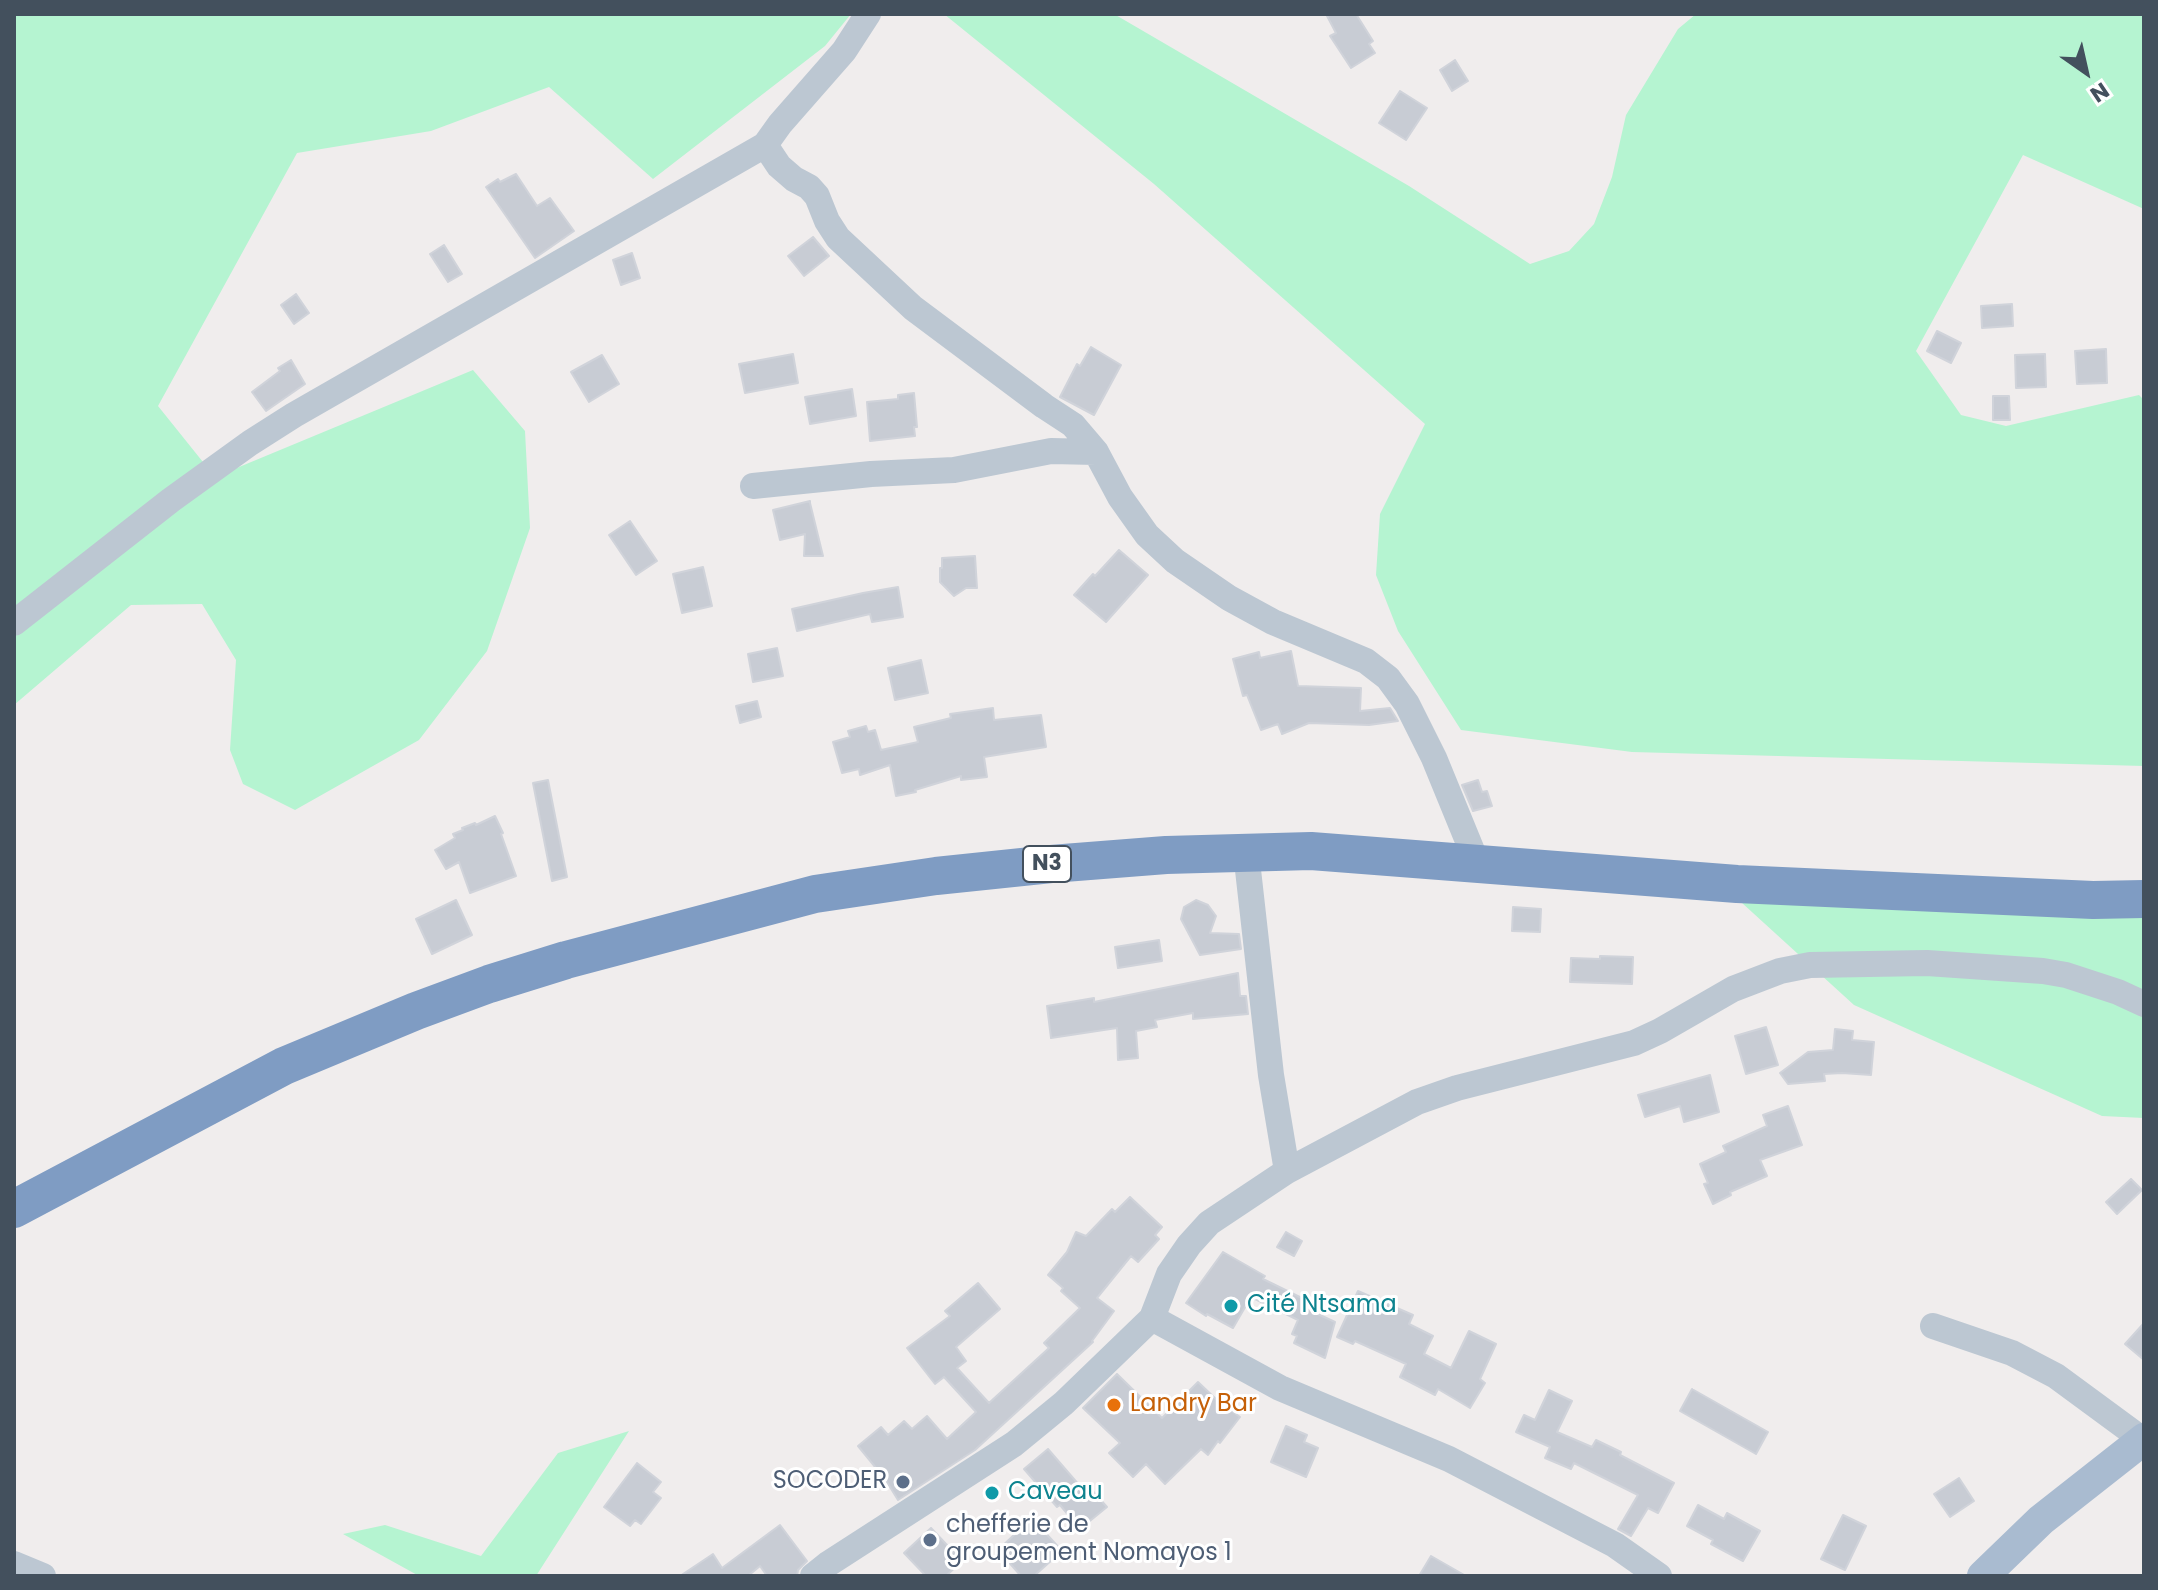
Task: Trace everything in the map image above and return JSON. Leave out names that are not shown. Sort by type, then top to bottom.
[{"type":"highway","name":"N3","points":[[14,1209],[284,1066],[489,984],[566,960],[815,894],[936,876],[1166,855],[1311,851],[1737,884],[2093,900],[2144,899]]},
{"type":"main road","points":[[1983,1576],[2041,1520],[2144,1439]]},
{"type":"street","points":[[14,623],[171,500],[250,443],[751,155],[765,145],[844,51],[868,14]]},
{"type":"street","points":[[765,145],[779,166],[817,196],[838,238],[913,308],[1073,425],[1096,452],[1120,497],[1147,535],[1175,561],[1229,598],[1273,622],[1366,661],[1388,678],[1407,704],[1434,758],[1477,863]]},
{"type":"street","points":[[753,486],[871,474],[954,470],[1051,451],[1096,452]]},
{"type":"street","points":[[1246,852],[1269,1062],[1287,1171]]},
{"type":"street","points":[[813,1576],[1014,1444],[1064,1403],[1152,1318],[1169,1274],[1209,1223],[1287,1171],[1417,1102],[1457,1088],[1634,1043],[1733,989],[1780,971],[1810,965],[1927,963],[2043,971],[2066,975],[2144,1004]]},
{"type":"street","points":[[1152,1318],[1280,1388],[1449,1459],[1615,1545],[1659,1576]]},
{"type":"street","points":[[1933,1326],[2012,1353],[2056,1376],[2144,1439]]},
{"type":"street","points":[[14,1564],[43,1576]]},
{"type":"green space","points":[[14,14],[851,14],[825,46],[653,179],[549,87],[431,131],[297,153],[158,406],[215,477],[473,370],[525,431],[530,528],[487,651],[419,740],[295,810],[243,784],[230,750],[236,660],[202,604],[131,605],[14,705]]},
{"type":"green space","points":[[944,14],[1114,14],[1409,186],[1530,264],[1569,251],[1594,224],[1612,177],[1626,115],[1678,29],[1696,14],[2144,14],[2144,209],[2023,155],[1916,351],[1961,415],[2006,426],[2139,395],[2144,400],[2144,766],[1632,752],[1461,730],[1398,631],[1376,575],[1380,514],[1425,424],[1154,184]]},
{"type":"green space","points":[[1719,882],[2144,891],[2144,1118],[2102,1116],[1854,1005]]},
{"type":"green space","points":[[629,1431],[536,1576],[419,1576],[343,1534],[385,1525],[481,1556],[558,1453]]},
{"type":"building","points":[[1326,14],[1356,14],[1373,41],[1369,44],[1375,53],[1351,68],[1330,36],[1336,33]]},
{"type":"building","points":[[1455,60],[1468,81],[1452,91],[1440,70]]},
{"type":"building","points":[[1400,91],[1427,108],[1406,140],[1379,123]]},
{"type":"building","points":[[516,174],[537,206],[550,198],[574,231],[535,258],[486,187],[498,179],[500,182]]},
{"type":"building","points":[[813,237],[829,256],[804,276],[788,256]]},
{"type":"building","points":[[444,245],[462,274],[448,282],[430,254]]},
{"type":"building","points":[[632,253],[640,278],[621,285],[613,260]]},
{"type":"building","points":[[296,294],[309,313],[294,324],[281,305]]},
{"type":"building","points":[[2012,304],[2013,326],[1982,328],[1981,306]]},
{"type":"building","points":[[1937,331],[1961,343],[1951,363],[1927,351]]},
{"type":"building","points":[[1091,347],[1121,365],[1094,415],[1060,397],[1077,364],[1080,366]]},
{"type":"building","points":[[2106,349],[2107,383],[2077,384],[2075,351]]},
{"type":"building","points":[[793,354],[798,383],[745,393],[739,364]]},
{"type":"building","points":[[2045,354],[2046,387],[2016,388],[2015,355]]},
{"type":"building","points":[[602,355],[619,384],[589,402],[571,372]]},
{"type":"building","points":[[291,360],[305,384],[266,411],[252,392]]},
{"type":"building","points":[[852,389],[856,416],[810,424],[805,397]]},
{"type":"building","points":[[914,393],[915,436],[870,441],[867,402],[898,399],[898,395]]},
{"type":"building","points":[[1993,396],[2009,396],[2010,420],[1993,420]]},
{"type":"building","points":[[810,501],[823,556],[804,556],[805,534],[780,540],[773,510]]},
{"type":"building","points":[[630,521],[657,561],[636,575],[609,535]]},
{"type":"building","points":[[1119,550],[1148,575],[1106,622],[1074,595]]},
{"type":"building","points":[[975,556],[977,588],[966,588],[954,596],[940,582],[942,558]]},
{"type":"building","points":[[703,567],[712,606],[682,613],[673,574]]},
{"type":"building","points":[[898,587],[903,617],[872,622],[870,614],[797,631],[792,609]]},
{"type":"building","points":[[777,648],[783,676],[753,682],[748,654]]},
{"type":"building","points":[[1291,651],[1298,686],[1361,688],[1360,711],[1390,708],[1398,721],[1369,725],[1309,723],[1282,734],[1278,724],[1261,730],[1247,695],[1243,696],[1233,659],[1259,652],[1260,658]]},
{"type":"building","points":[[921,660],[928,693],[895,700],[888,668]]},
{"type":"building","points":[[757,701],[761,717],[740,723],[736,706]]},
{"type":"building","points":[[993,708],[994,720],[1041,715],[1046,747],[984,757],[987,777],[961,780],[961,776],[896,796],[890,765],[860,775],[859,769],[842,773],[833,742],[850,737],[848,731],[866,726],[868,732],[875,730],[881,750],[918,742],[914,727],[951,718],[950,714]]},
{"type":"building","points":[[548,780],[567,877],[552,881],[533,783]]},
{"type":"building","points":[[1478,780],[1482,792],[1487,791],[1492,806],[1473,811],[1462,785]]},
{"type":"building","points":[[495,816],[516,876],[470,893],[459,862],[446,869],[435,850],[455,838],[453,834],[462,828]]},
{"type":"building","points":[[456,900],[472,935],[432,954],[416,919]]},
{"type":"building","points":[[1196,900],[1208,905],[1216,916],[1210,933],[1239,934],[1241,949],[1200,955],[1181,919],[1184,907]]},
{"type":"building","points":[[1513,907],[1541,909],[1540,932],[1512,931]]},
{"type":"building","points":[[1159,940],[1162,961],[1118,968],[1115,947]]},
{"type":"building","points":[[1600,956],[1633,957],[1632,984],[1570,982],[1571,958],[1600,959]]},
{"type":"building","points":[[1238,973],[1240,996],[1246,996],[1248,1014],[1193,1019],[1193,1013],[1155,1020],[1157,1027],[1136,1031],[1138,1058],[1118,1060],[1117,1028],[1051,1038],[1047,1006],[1094,998],[1094,1002]]},
{"type":"building","points":[[1766,1027],[1778,1065],[1746,1074],[1735,1036]]},
{"type":"building","points":[[1835,1029],[1853,1031],[1852,1040],[1874,1042],[1871,1075],[1824,1074],[1825,1081],[1788,1084],[1780,1073],[1808,1052],[1833,1050]]},
{"type":"building","points":[[1710,1075],[1719,1112],[1684,1122],[1680,1106],[1645,1117],[1638,1095]]},
{"type":"building","points":[[1788,1106],[1802,1145],[1760,1160],[1767,1176],[1730,1192],[1731,1195],[1713,1204],[1700,1164],[1726,1152],[1723,1146],[1767,1126],[1763,1115]]},
{"type":"building","points":[[2131,1179],[2142,1190],[2117,1214],[2106,1202]]},
{"type":"building","points":[[1130,1197],[1162,1227],[1155,1235],[1159,1239],[1138,1262],[1131,1256],[1097,1298],[1114,1311],[1093,1342],[975,1450],[898,1500],[858,1446],[881,1427],[888,1435],[904,1421],[912,1429],[927,1416],[947,1439],[976,1412],[944,1377],[935,1384],[907,1348],[950,1316],[945,1311],[978,1283],[1000,1309],[956,1347],[966,1361],[957,1368],[989,1403],[1049,1348],[1044,1343],[1080,1308],[1048,1275],[1067,1252],[1076,1232],[1086,1236],[1112,1209],[1115,1212]]},
{"type":"building","points":[[1286,1232],[1302,1241],[1294,1256],[1277,1247]]},
{"type":"building","points":[[1223,1252],[1265,1276],[1263,1279],[1310,1302],[1307,1309],[1335,1322],[1325,1358],[1294,1343],[1297,1336],[1292,1334],[1298,1320],[1251,1297],[1233,1328],[1186,1303]]},
{"type":"building","points":[[1358,1291],[1413,1315],[1409,1324],[1433,1336],[1424,1354],[1451,1368],[1469,1331],[1496,1344],[1480,1379],[1485,1383],[1470,1408],[1438,1389],[1435,1395],[1400,1377],[1406,1364],[1355,1341],[1353,1344],[1337,1337]]},
{"type":"building","points":[[2144,1323],[2144,1360],[2125,1344]]},
{"type":"building","points":[[1117,1374],[1162,1418],[1198,1382],[1240,1417],[1208,1455],[1201,1449],[1165,1484],[1146,1464],[1133,1477],[1109,1453],[1120,1443],[1083,1408]]},
{"type":"building","points":[[1692,1389],[1768,1432],[1756,1454],[1680,1411]]},
{"type":"building","points":[[1549,1390],[1572,1401],[1557,1432],[1592,1447],[1596,1440],[1674,1483],[1658,1513],[1648,1508],[1631,1536],[1618,1529],[1638,1495],[1574,1463],[1571,1469],[1545,1458],[1550,1447],[1516,1432],[1524,1415],[1535,1420]]},
{"type":"building","points":[[1286,1426],[1307,1435],[1304,1442],[1318,1448],[1306,1477],[1271,1462]]},
{"type":"building","points":[[1048,1449],[1086,1493],[1091,1489],[1107,1507],[1080,1529],[1024,1469]]},
{"type":"building","points":[[637,1463],[661,1482],[653,1492],[661,1498],[641,1524],[635,1520],[630,1526],[604,1507]]},
{"type":"building","points":[[1959,1478],[1974,1501],[1950,1517],[1934,1494]]},
{"type":"building","points":[[1698,1505],[1724,1519],[1727,1513],[1760,1531],[1743,1561],[1711,1544],[1713,1540],[1687,1526]]},
{"type":"building","points":[[1843,1515],[1866,1526],[1845,1570],[1821,1559]]},
{"type":"building","points":[[1032,1518],[1062,1551],[1034,1576],[1021,1576],[998,1550]]},
{"type":"building","points":[[780,1525],[807,1561],[798,1570],[797,1576],[767,1576],[760,1566],[748,1576],[680,1576],[713,1554],[722,1568]]},
{"type":"building","name":"chefferie de groupement Nomayos 1","points":[[931,1528],[962,1561],[946,1576],[926,1576],[904,1553]]},
{"type":"building","points":[[1431,1556],[1466,1576],[1419,1576]]},
{"type":"place","name":"Cité Ntsama","points":[[1231,1306]]},
{"type":"place","name":"Landry Bar","points":[[1114,1405]]},
{"type":"place","name":"SOCODER","points":[[903,1482]]},
{"type":"place","name":"Caveau","points":[[992,1493]]},
{"type":"place","name":"chefferie de groupement Nomayos 1","points":[[930,1540]]}]
